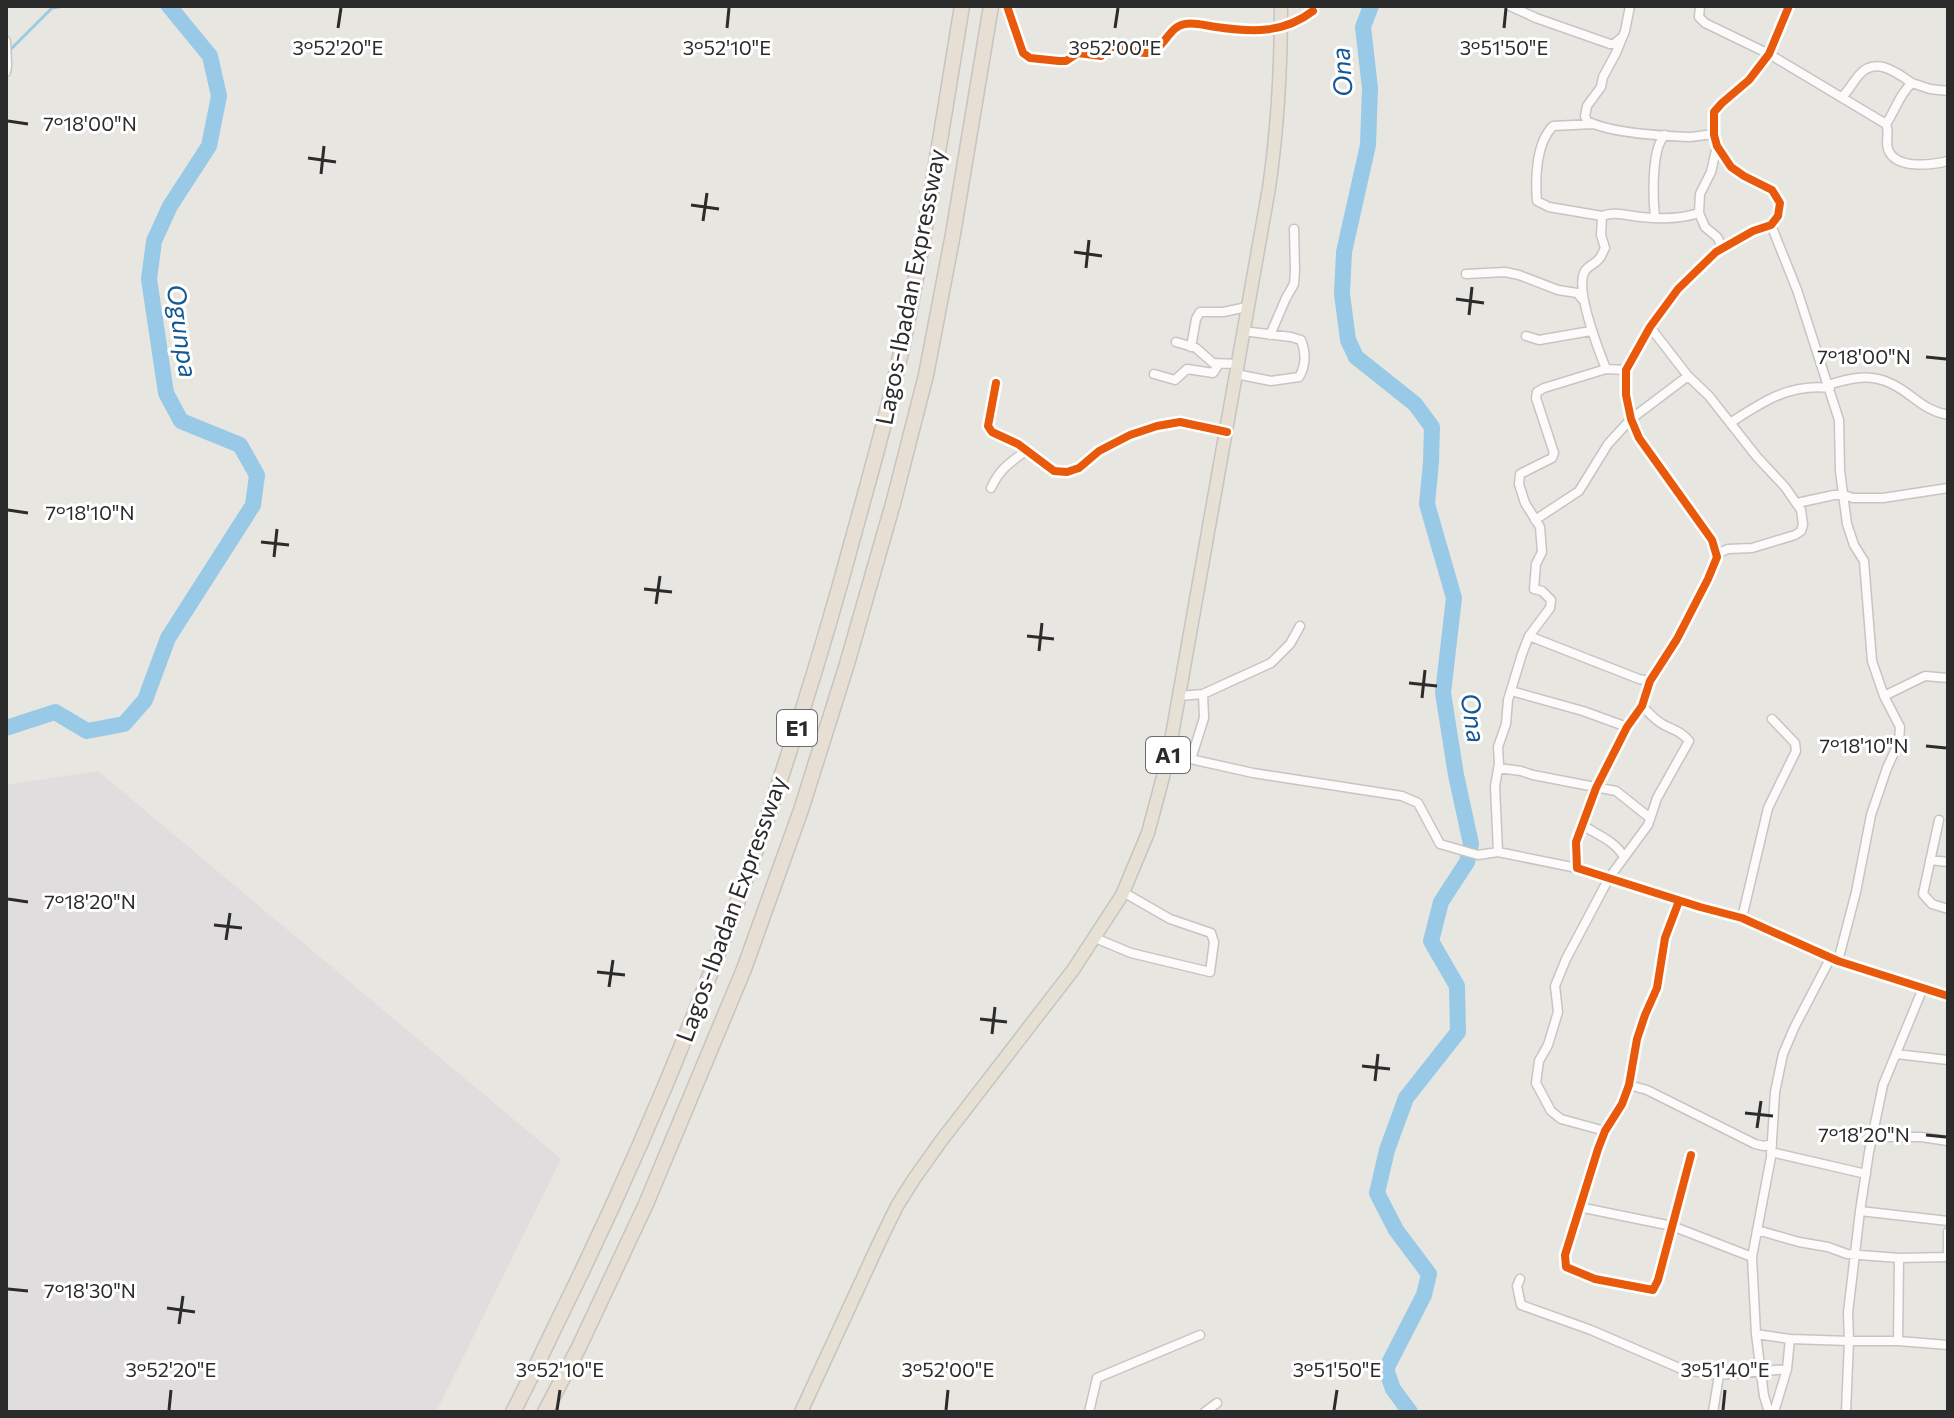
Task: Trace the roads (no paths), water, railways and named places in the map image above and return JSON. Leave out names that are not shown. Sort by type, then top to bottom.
[{"type":"highway","name":"Lagos-Ibadan Expressway","points":[[513,1412],[604,1227],[669,1078],[738,902],[790,751],[837,596],[886,414],[914,284],[962,6]]},
{"type":"highway","name":"Lagos-Ibadan Expressway","points":[[545,1412],[646,1204],[744,969],[801,810],[866,598],[926,375],[956,219],[991,6]]},
{"type":"highway","name":"A1","points":[[801,1412],[879,1243],[914,1179],[1095,938],[1123,892],[1148,833],[1179,696],[1277,133],[1281,6]]},
{"type":"street","points":[[1007,6],[1023,53],[1030,58],[1059,61],[1066,61],[1078,53],[1101,56],[1110,47],[1119,45],[1150,53],[1179,25],[1188,23],[1266,31],[1301,20],[1313,11]]},
{"type":"street","points":[[1510,6],[1610,44],[1620,39]]},
{"type":"street","points":[[1630,6],[1625,31],[1613,61],[1601,87],[1587,106],[1587,121],[1616,129],[1665,135],[1714,135]]},
{"type":"street","points":[[1700,6],[1699,17],[1705,23],[1769,54],[1886,124],[1889,133],[1887,146],[1896,160],[1931,165],[1948,161]]},
{"type":"street","points":[[1717,557],[1712,540],[1639,438],[1626,395],[1626,370],[1650,327],[1678,289],[1716,252],[1753,231],[1771,225],[1778,216],[1780,203],[1772,190],[1731,167],[1717,146],[1714,112],[1749,80],[1769,54],[1785,9]]},
{"type":"street","points":[[6,41],[6,72]]},
{"type":"street","points":[[1843,96],[1864,69],[1874,66],[1886,67],[1912,83],[1948,91]]},
{"type":"street","points":[[1886,124],[1903,91],[1912,83]]},
{"type":"street","points":[[1593,124],[1553,126],[1545,134],[1537,173],[1537,201],[1549,207],[1602,216],[1610,213],[1655,218],[1699,213]]},
{"type":"street","points":[[1655,218],[1657,150],[1665,135]]},
{"type":"street","points":[[1717,146],[1711,172],[1700,194],[1699,213],[1705,227],[1717,237],[1723,248]]},
{"type":"street","points":[[1602,216],[1601,235],[1605,248],[1598,261],[1585,269],[1582,276],[1591,331],[1606,369]]},
{"type":"street","points":[[1771,225],[1793,277],[1839,420],[1840,471],[1847,524],[1854,545],[1864,561],[1872,661],[1884,696],[1900,727],[1899,742],[1871,815],[1856,892],[1834,959],[1794,1028],[1783,1054],[1775,1092],[1771,1148],[1752,1257],[1760,1372],[1772,1412]]},
{"type":"street","points":[[1270,335],[1294,284],[1294,229]]},
{"type":"street","points":[[1466,274],[1505,272],[1519,275],[1558,290],[1577,293],[1584,300]]},
{"type":"street","points":[[1191,347],[1200,312],[1223,312],[1247,307]]},
{"type":"street","points":[[1577,868],[1576,842],[1596,788],[1627,727],[1642,706],[1650,681],[1696,603],[1717,557],[1728,549],[1752,548],[1795,535],[1803,525],[1797,503],[1650,327]]},
{"type":"street","points":[[1176,342],[1196,348],[1213,363],[1271,381],[1299,377],[1305,368],[1301,340],[1243,331]]},
{"type":"street","points":[[1526,336],[1539,340],[1591,331]]},
{"type":"street","points":[[1154,374],[1175,380],[1187,369],[1213,373],[1219,364]]},
{"type":"street","points":[[1498,852],[1495,786],[1498,747],[1522,654],[1529,636],[1550,608],[1551,600],[1542,591],[1534,589],[1536,564],[1542,552],[1540,527],[1525,503],[1518,479],[1520,474],[1552,458],[1554,453],[1536,398],[1537,392],[1606,369],[1626,370]]},
{"type":"street","points":[[1535,520],[1579,491],[1608,444],[1631,419],[1688,376]]},
{"type":"street","points":[[1730,423],[1765,400],[1797,388],[1829,386],[1851,378],[1870,377],[1892,384],[1919,404],[1948,415]]},
{"type":"street","points":[[996,383],[988,426],[992,432],[1018,444],[1054,471],[1067,472],[1079,468],[1099,451],[1130,435],[1157,426],[1180,422],[1227,432]]},
{"type":"street","points":[[991,488],[1005,466],[1026,451]]},
{"type":"street","points":[[1797,503],[1844,495],[1883,498],[1948,488]]},
{"type":"street","points":[[1179,696],[1203,694],[1271,663],[1290,644],[1300,626]]},
{"type":"street","points":[[1529,636],[1650,681]]},
{"type":"street","points":[[1884,696],[1925,676],[1948,678]]},
{"type":"street","points":[[1511,691],[1627,727]]},
{"type":"street","points":[[1191,759],[1204,718],[1203,694]]},
{"type":"street","points":[[1605,1131],[1561,1119],[1551,1111],[1536,1083],[1539,1061],[1548,1045],[1558,1012],[1555,986],[1609,878],[1648,825],[1657,798],[1689,741],[1686,735],[1661,724],[1642,706]]},
{"type":"street","points":[[1742,918],[1768,808],[1796,751],[1795,743],[1772,719]]},
{"type":"street","points":[[1168,754],[1253,773],[1402,796],[1418,803],[1440,844],[1478,855],[1498,852],[1577,868],[1742,918],[1834,959],[1948,996]]},
{"type":"street","points":[[1498,768],[1616,791],[1650,818]]},
{"type":"street","points":[[1939,820],[1923,894],[1932,904],[1948,909]]},
{"type":"street","points":[[1582,825],[1603,836],[1624,857]]},
{"type":"street","points":[[1930,860],[1948,862]]},
{"type":"street","points":[[1095,938],[1131,953],[1210,972],[1214,942],[1211,933],[1170,919],[1123,892]]},
{"type":"street","points":[[1679,901],[1665,938],[1657,988],[1637,1039],[1629,1085],[1622,1104],[1605,1131],[1565,1255],[1566,1267],[1595,1279],[1653,1290],[1691,1155]]},
{"type":"street","points":[[1846,1412],[1848,1313],[1872,1137],[1883,1085],[1923,988]]},
{"type":"street","points":[[1896,1054],[1948,1060]]},
{"type":"street","points":[[1629,1085],[1647,1090],[1755,1144],[1866,1174]]},
{"type":"street","points":[[1872,1137],[1921,1137],[1948,1141]]},
{"type":"street","points":[[1579,1207],[1672,1226],[1752,1257]]},
{"type":"street","points":[[1860,1211],[1948,1221]]},
{"type":"street","points":[[1757,1230],[1855,1254],[1899,1258],[1948,1257],[1948,1232]]},
{"type":"street","points":[[1898,1341],[1899,1258]]},
{"type":"street","points":[[1520,1279],[1517,1286],[1521,1305],[1591,1330],[1684,1370],[1719,1375],[1787,1369]]},
{"type":"street","points":[[1756,1334],[1790,1339],[1948,1345]]},
{"type":"street","points":[[1089,1412],[1097,1378],[1200,1335]]},
{"type":"street","points":[[1772,1412],[1787,1369],[1790,1339]]},
{"type":"street","points":[[1713,1412],[1719,1375]]},
{"type":"street","points":[[1205,1412],[1217,1403]]},
{"type":"waterway","points":[[10,50],[52,8],[64,6]]},
{"type":"waterway","name":"Ogunpa","points":[[6,728],[55,712],[87,731],[124,724],[145,700],[168,638],[253,505],[257,475],[240,445],[181,421],[166,393],[149,279],[154,241],[170,206],[209,146],[219,96],[210,56],[169,6]]},
{"type":"waterway","name":"Ona","points":[[1371,6],[1363,27],[1370,88],[1368,145],[1344,252],[1342,294],[1348,340],[1356,357],[1415,404],[1432,427],[1427,504],[1454,598],[1443,693],[1471,844],[1467,862],[1441,902],[1431,941],[1457,986],[1458,1032],[1406,1098],[1387,1150],[1377,1193],[1396,1230],[1429,1274],[1424,1295],[1386,1369],[1393,1389],[1410,1412]]}]
